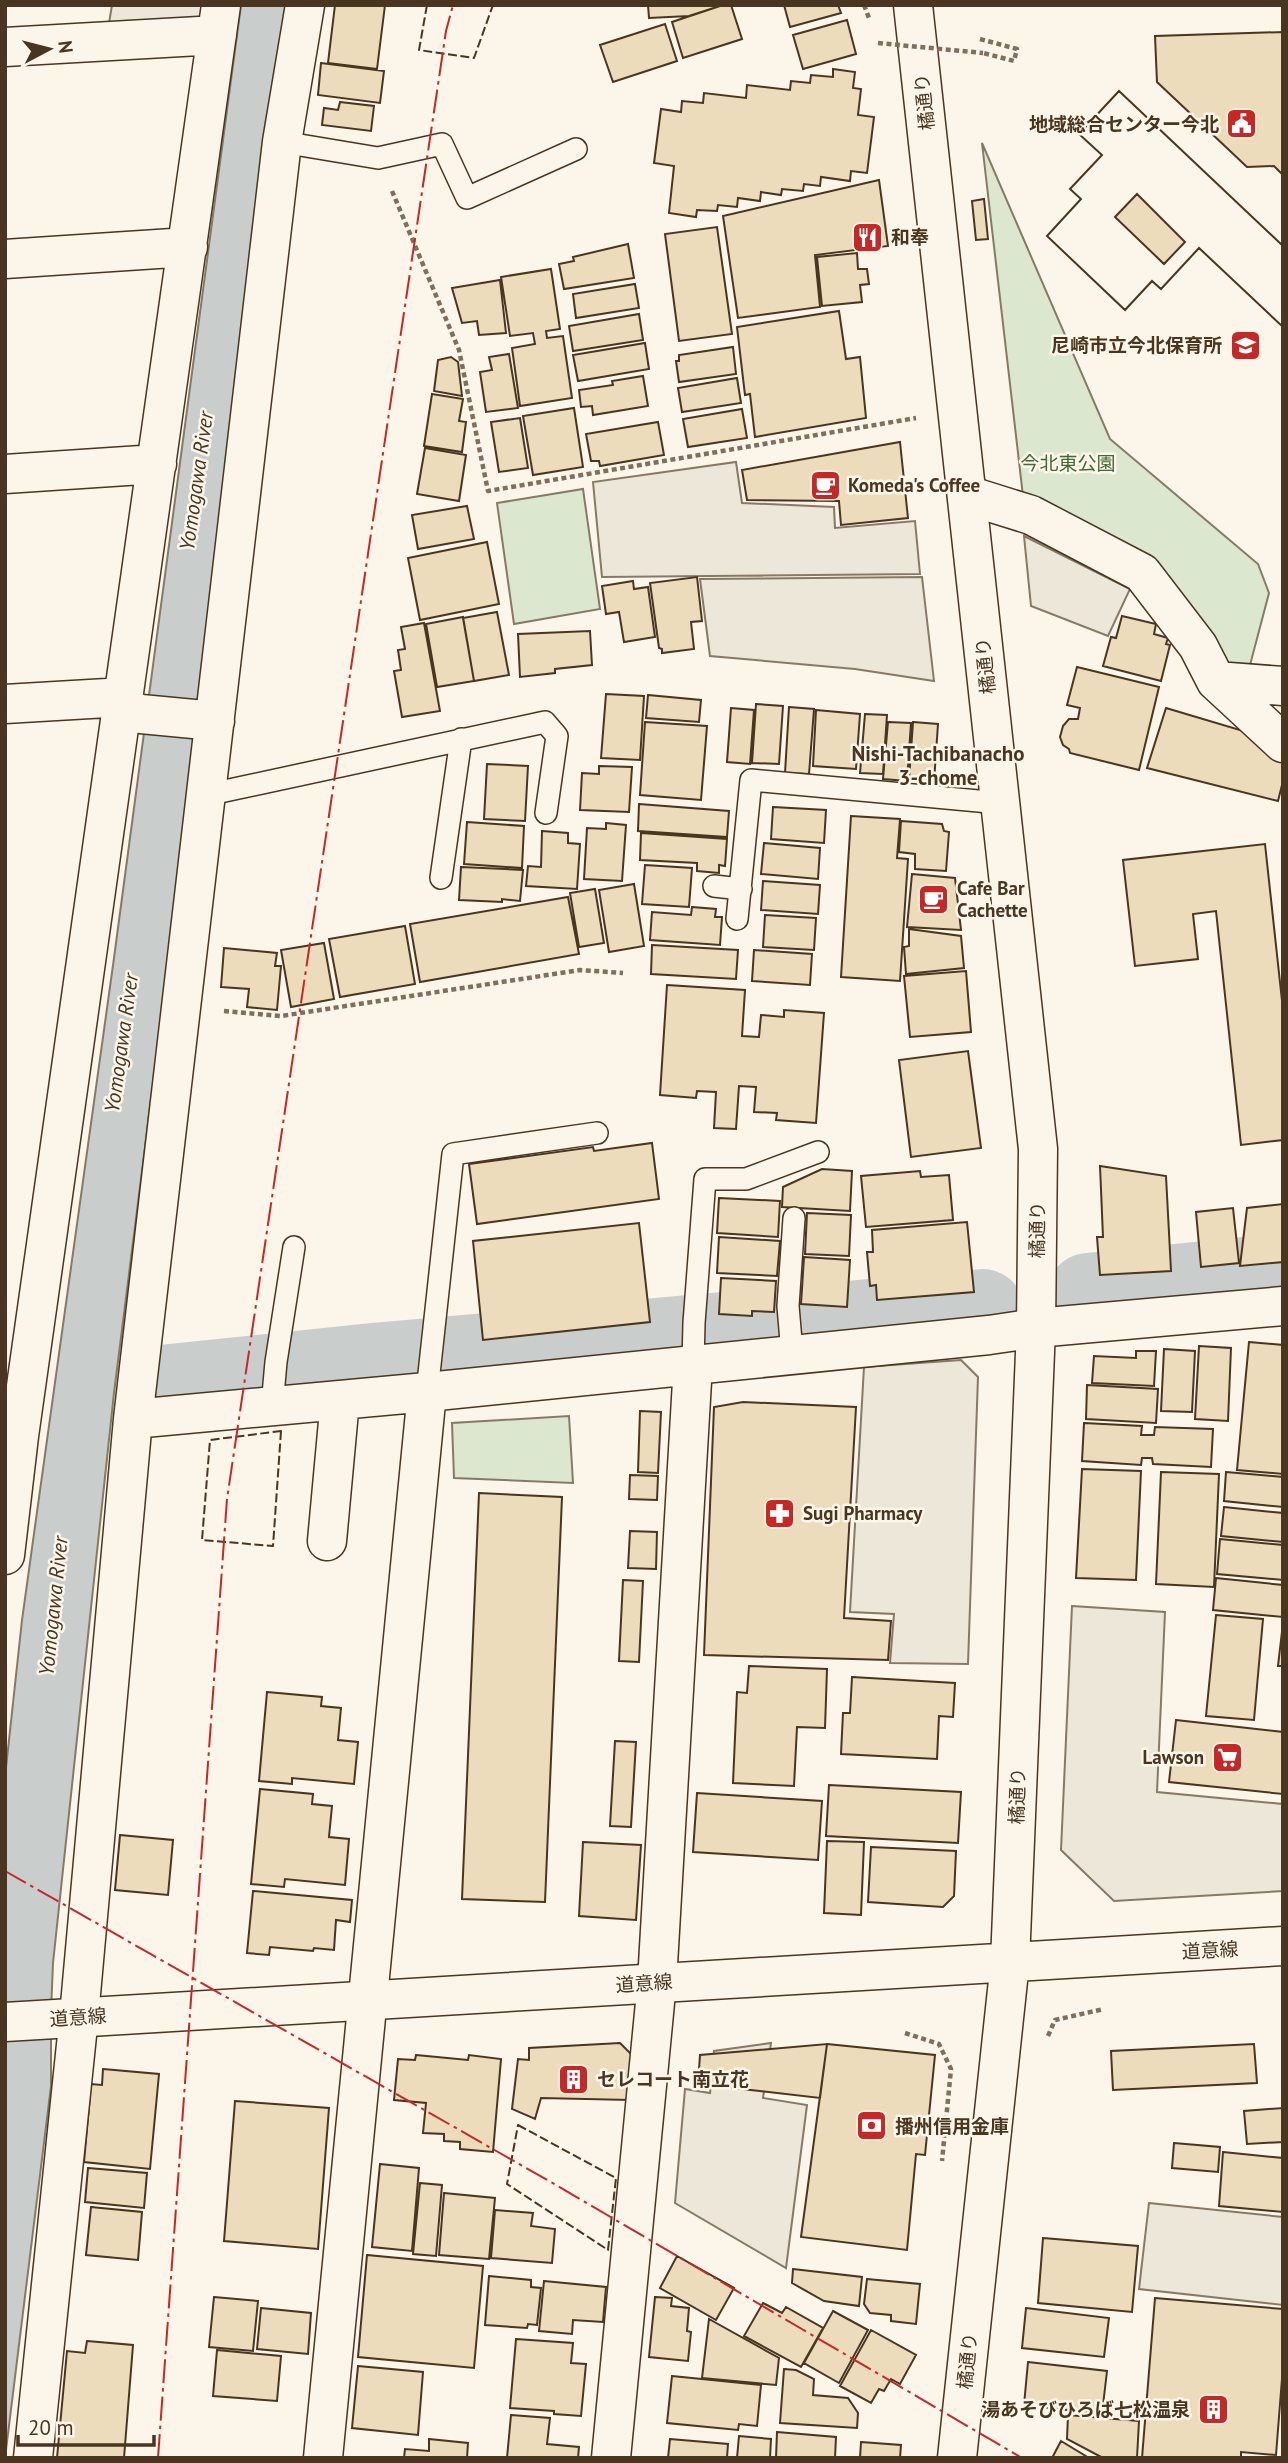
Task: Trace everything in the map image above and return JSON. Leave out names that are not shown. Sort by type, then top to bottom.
[{"type":"street","points":[[33,2458],[73,2017],[133,1419],[205,795],[210,721],[282,142],[305,5]]},
{"type":"street","name":"橘通り","points":[[913,5],[1038,1149],[1036,1328],[1010,1962],[957,2458]]},
{"type":"street","points":[[5,47],[219,20],[157,464],[129,706],[12,1437],[5,1555]]},
{"type":"street","points":[[5,259],[188,247]]},
{"type":"street","points":[[5,474],[157,464]]},
{"type":"street","points":[[967,495],[1031,515],[1142,573],[1198,646],[1216,681],[1283,743]]},
{"type":"street","points":[[1216,681],[1283,687]]},
{"type":"street","points":[[5,704],[129,706],[210,721]]},
{"type":"street","points":[[133,1419],[272,1399],[340,1400],[427,1386],[792,1347],[989,1335],[1036,1328],[1283,1306]]},
{"type":"street","points":[[611,2458],[657,1982],[693,1358]]},
{"type":"street","points":[[323,2458],[427,1386]]},
{"type":"street","points":[[327,1541],[340,1400]]},
{"type":"street","name":"道意線","points":[[5,2022],[1283,1946]]},
{"type":"lane","points":[[282,142],[378,158],[442,144],[467,198],[576,149]]},
{"type":"lane","points":[[205,795],[545,722],[557,736],[546,813]]},
{"type":"lane","points":[[441,878],[461,739]]},
{"type":"lane","points":[[737,919],[751,780],[1000,803]]},
{"type":"lane","points":[[714,886],[741,889]]},
{"type":"lane","points":[[427,1386],[453,1154],[597,1133]]},
{"type":"lane","points":[[693,1358],[705,1179],[746,1179],[818,1152]]},
{"type":"lane","points":[[792,1347],[788,1306],[794,1218]]},
{"type":"lane","points":[[272,1399],[294,1247]]},
{"type":"path","points":[[878,43],[983,53],[1014,61],[1017,50],[981,39]]},
{"type":"path","points":[[378,158],[459,350],[488,491],[920,417]]},
{"type":"path","points":[[181,1007],[281,1016],[580,971],[623,973]]},
{"type":"path","points":[[905,2034],[939,2044],[951,2068],[942,2166]]},
{"type":"green space","name":"今北東公園","points":[[982,143],[1110,439],[1258,564],[1269,593],[1249,669],[1219,666],[1143,559],[1023,496]]},
{"type":"green space","points":[[583,489],[600,609],[514,624],[497,503]]},
{"type":"green space","points":[[569,1416],[573,1483],[454,1478],[452,1423]]},
{"type":"shaded area","points":[[112,5],[202,5],[201,19],[108,29]]},
{"type":"shaded area","points":[[736,462],[742,503],[834,507],[835,528],[915,521],[920,574],[602,577],[593,482]]},
{"type":"shaded area","points":[[1024,536],[1130,589],[1108,636],[1031,606]]},
{"type":"shaded area","points":[[922,577],[934,681],[855,669],[710,656],[700,579]]},
{"type":"shaded area","points":[[961,1360],[978,1377],[968,1664],[890,1663],[894,1614],[850,1612],[864,1367]]},
{"type":"shaded area","points":[[1072,1606],[1165,1612],[1157,1792],[1283,1804],[1283,1891],[1114,1901],[1061,1850]]},
{"type":"shaded area","points":[[771,2043],[763,2098],[807,2105],[786,2268],[675,2203],[685,2089],[710,2093],[714,2051]]},
{"type":"shaded area","points":[[1149,2203],[1283,2217],[1283,2305],[1139,2289]]},
{"type":"water","name":"Yomogawa River","points":[[241,5],[289,5],[114,1393],[53,1963],[51,2086],[5,2458],[5,1777],[22,1620],[114,958]]},
{"type":"building","points":[[335,5],[385,5],[377,69],[328,63]]},
{"type":"building","points":[[648,5],[723,5],[689,16],[649,18]]},
{"type":"building","points":[[723,5],[731,5],[742,39],[683,58],[672,22]]},
{"type":"building","points":[[784,5],[838,5],[841,13],[790,27]]},
{"type":"building","points":[[847,20],[856,54],[803,69],[793,35]]},
{"type":"building","points":[[665,24],[677,61],[613,82],[600,45]]},
{"type":"building","name":"地域総合センター今北","points":[[1283,32],[1283,175],[1274,166],[1247,167],[1157,82],[1155,36]]},
{"type":"building","points":[[321,63],[384,71],[380,103],[318,95]]},
{"type":"building","points":[[833,69],[855,72],[853,88],[861,89],[858,115],[874,117],[867,173],[851,171],[850,181],[821,177],[820,186],[804,184],[803,191],[782,189],[781,195],[761,192],[760,201],[738,198],[737,207],[718,205],[717,211],[697,210],[696,217],[669,213],[674,166],[654,163],[661,109],[681,112],[682,101],[703,103],[704,93],[746,98],[747,85],[790,90],[791,81],[810,83],[811,75],[833,77]]},
{"type":"building","points":[[1119,91],[1283,246],[1283,327],[1199,248],[1161,289],[1152,281],[1125,310],[1047,236],[1081,199],[1070,189],[1102,155],[1079,134]],"holes":[[[1137,194],[1185,242],[1164,264],[1115,217]]]},
{"type":"building","points":[[1119,91],[1283,246],[1283,327],[1199,248],[1161,289],[1152,281],[1125,310],[1047,236],[1081,199],[1070,189],[1102,155],[1079,134]]},
{"type":"building","points":[[340,102],[374,106],[371,131],[322,125],[324,108],[338,110]]},
{"type":"building","points":[[879,180],[888,246],[815,255],[820,307],[738,318],[723,216]]},
{"type":"building","points":[[984,199],[988,239],[976,240],[972,201]]},
{"type":"building","points":[[717,227],[732,334],[679,341],[665,234]]},
{"type":"building","points":[[628,244],[634,278],[564,289],[559,264],[574,261],[573,257]]},
{"type":"building","points":[[857,253],[858,269],[867,269],[869,284],[860,285],[862,302],[822,306],[817,257]]},
{"type":"building","points":[[551,269],[560,329],[546,331],[547,338],[563,336],[572,398],[520,406],[512,348],[535,344],[533,333],[510,336],[501,277]]},
{"type":"building","points":[[500,280],[506,333],[479,335],[477,321],[462,323],[452,288]]},
{"type":"building","points":[[635,284],[639,308],[576,318],[573,294]]},
{"type":"building","points":[[839,311],[846,359],[860,357],[866,418],[755,437],[750,394],[745,395],[737,327]]},
{"type":"building","points":[[639,314],[643,340],[573,351],[569,326]]},
{"type":"building","points":[[645,343],[649,369],[578,381],[573,355]]},
{"type":"building","points":[[733,347],[736,374],[679,382],[676,361],[679,361],[679,355]]},
{"type":"building","points":[[509,354],[518,408],[486,412],[480,372],[492,370],[489,357]]},
{"type":"building","points":[[451,357],[458,362],[462,396],[434,391],[438,360]]},
{"type":"building","points":[[643,376],[648,406],[593,415],[592,406],[581,407],[579,390],[613,385],[612,381]]},
{"type":"building","points":[[737,378],[741,403],[682,412],[678,388]]},
{"type":"building","points":[[432,394],[463,399],[459,421],[466,422],[462,452],[424,446]]},
{"type":"building","points":[[574,408],[583,467],[533,475],[523,416]]},
{"type":"building","points":[[742,409],[747,438],[688,447],[683,419]]},
{"type":"building","points":[[520,418],[528,468],[499,472],[491,422]]},
{"type":"building","points":[[658,422],[664,455],[600,466],[599,461],[591,461],[586,434]]},
{"type":"building","name":"Komeda's Coffee","points":[[900,442],[908,518],[841,525],[839,501],[747,500],[742,470]]},
{"type":"building","points":[[425,448],[466,455],[459,501],[417,494]]},
{"type":"building","points":[[467,506],[474,539],[418,549],[412,515]]},
{"type":"building","points":[[487,542],[499,604],[420,620],[408,558]]},
{"type":"building","points":[[697,577],[702,621],[691,622],[694,649],[662,653],[659,648],[650,583]]},
{"type":"building","points":[[633,581],[634,589],[648,587],[655,637],[624,642],[619,612],[606,614],[602,586]]},
{"type":"building","points":[[497,612],[509,675],[474,681],[463,618]]},
{"type":"building","points":[[1122,616],[1156,624],[1154,634],[1168,638],[1166,644],[1170,645],[1161,681],[1103,666],[1111,637],[1116,638]]},
{"type":"building","points":[[463,617],[474,681],[437,687],[426,624]]},
{"type":"building","points":[[424,623],[440,711],[402,717],[394,671],[401,670],[398,650],[405,649],[401,627]]},
{"type":"building","points":[[590,631],[592,665],[555,669],[555,673],[520,677],[518,634]]},
{"type":"building","points":[[1077,667],[1159,687],[1139,770],[1070,753],[1063,745],[1060,737],[1063,726],[1069,719],[1078,719],[1080,708],[1067,705]]},
{"type":"building","points":[[606,694],[644,696],[640,760],[601,758]]},
{"type":"building","points":[[648,695],[701,700],[699,722],[646,718]]},
{"type":"building","points":[[756,704],[783,706],[779,764],[752,763]]},
{"type":"building","points":[[789,707],[814,709],[809,774],[785,773]]},
{"type":"building","points":[[731,708],[754,710],[750,764],[727,762]]},
{"type":"building","points":[[1166,708],[1267,738],[1283,762],[1283,781],[1278,801],[1147,768]]},
{"type":"building","points":[[816,710],[860,714],[856,769],[813,766]]},
{"type":"building","points":[[865,714],[887,715],[883,774],[860,773]]},
{"type":"building","points":[[645,722],[707,726],[701,800],[640,795]]},
{"type":"building","points":[[888,722],[911,723],[907,781],[883,779]]},
{"type":"building","points":[[913,722],[938,724],[934,782],[909,780]]},
{"type":"building","points":[[487,764],[528,766],[525,821],[484,819]]},
{"type":"building","points":[[599,766],[632,767],[629,812],[580,810],[582,773],[599,774]]},
{"type":"building","points":[[639,804],[729,811],[727,837],[638,831]]},
{"type":"building","points":[[773,807],[826,810],[824,843],[771,839]]},
{"type":"building","points":[[851,816],[900,819],[897,858],[908,859],[900,981],[841,977]]},
{"type":"building","points":[[901,821],[942,824],[944,831],[949,832],[946,871],[915,869],[915,854],[899,852]]},
{"type":"building","points":[[467,822],[524,826],[522,868],[464,864]]},
{"type":"building","points":[[606,823],[626,825],[622,881],[584,879],[587,828],[606,829]]},
{"type":"building","points":[[542,831],[568,833],[568,843],[580,844],[577,889],[526,886],[528,866],[541,867]]},
{"type":"building","points":[[641,833],[727,839],[725,866],[719,865],[719,873],[697,871],[697,863],[640,860]]},
{"type":"building","points":[[764,843],[820,848],[818,879],[761,874]]},
{"type":"building","points":[[1265,844],[1283,1010],[1283,1140],[1241,1145],[1216,911],[1193,914],[1198,959],[1135,966],[1123,860]]},
{"type":"building","points":[[645,865],[692,868],[689,907],[642,904]]},
{"type":"building","points":[[461,867],[523,870],[520,901],[459,900]]},
{"type":"building","points":[[912,874],[955,878],[961,930],[907,927]]},
{"type":"building","points":[[763,881],[820,885],[818,914],[761,910]]},
{"type":"building","points":[[634,884],[644,946],[609,952],[599,890]]},
{"type":"building","points":[[595,889],[604,943],[579,947],[570,893]]},
{"type":"building","points":[[568,897],[579,954],[420,982],[410,924]]},
{"type":"building","points":[[692,907],[716,909],[715,917],[722,917],[720,945],[650,940],[652,912],[691,915]]},
{"type":"building","points":[[765,915],[816,918],[814,950],[763,947]]},
{"type":"building","points":[[405,926],[415,984],[340,997],[329,939]]},
{"type":"building","points":[[909,929],[961,936],[964,968],[906,974],[904,947],[909,946]]},
{"type":"building","points":[[324,943],[334,999],[291,1007],[281,950]]},
{"type":"building","points":[[652,945],[738,950],[736,979],[651,974]]},
{"type":"building","points":[[224,948],[277,953],[275,966],[281,966],[277,1010],[247,1007],[249,989],[221,987]]},
{"type":"building","points":[[754,950],[812,954],[810,985],[752,981]]},
{"type":"building","points":[[966,971],[971,1032],[910,1037],[904,976]]},
{"type":"building","points":[[667,985],[745,990],[742,1036],[759,1037],[761,1015],[784,1017],[784,1010],[824,1013],[816,1123],[776,1120],[777,1113],[754,1112],[756,1087],[739,1086],[736,1129],[714,1128],[716,1092],[697,1091],[696,1098],[660,1095]]},
{"type":"building","points":[[968,1051],[981,1148],[911,1157],[899,1060]]},
{"type":"building","points":[[652,1143],[659,1199],[477,1224],[469,1164],[593,1147],[594,1151]]},
{"type":"building","points":[[1100,1166],[1166,1176],[1171,1271],[1100,1275],[1097,1237],[1103,1237]]},
{"type":"building","points":[[822,1169],[852,1171],[850,1211],[782,1207],[783,1187]]},
{"type":"building","points":[[920,1171],[921,1177],[949,1175],[953,1220],[866,1227],[861,1176]]},
{"type":"building","points":[[719,1198],[780,1201],[778,1237],[717,1233]]},
{"type":"building","points":[[1283,1204],[1283,1262],[1240,1266],[1247,1208]]},
{"type":"building","points":[[1233,1208],[1239,1263],[1201,1267],[1196,1212]]},
{"type":"building","points":[[807,1213],[851,1215],[849,1256],[805,1254]]},
{"type":"building","points":[[967,1222],[974,1292],[877,1300],[876,1285],[870,1286],[867,1252],[873,1252],[872,1230]]},
{"type":"building","points":[[639,1223],[650,1322],[483,1340],[473,1241]]},
{"type":"building","points":[[719,1237],[780,1241],[777,1276],[717,1273]]},
{"type":"building","points":[[804,1257],[850,1260],[847,1307],[801,1304]]},
{"type":"building","points":[[721,1278],[776,1281],[774,1312],[752,1311],[752,1316],[719,1314]]},
{"type":"building","points":[[1249,1342],[1283,1345],[1283,1474],[1237,1470]]},
{"type":"building","points":[[1199,1346],[1231,1348],[1228,1421],[1195,1419]]},
{"type":"building","points":[[1164,1349],[1195,1351],[1192,1412],[1161,1411]]},
{"type":"building","points":[[1136,1351],[1156,1351],[1154,1386],[1092,1383],[1094,1356],[1136,1358]]},
{"type":"building","points":[[1087,1385],[1158,1389],[1156,1423],[1086,1419]]},
{"type":"building","name":"Sugi Pharmacy","points":[[743,1402],[856,1407],[844,1618],[891,1621],[888,1660],[704,1655],[714,1407]]},
{"type":"building","points":[[640,1411],[661,1412],[658,1473],[638,1472]]},
{"type":"building","points":[[1084,1423],[1142,1426],[1141,1435],[1154,1435],[1155,1427],[1213,1429],[1211,1467],[1153,1464],[1152,1458],[1142,1458],[1141,1465],[1082,1461]]},
{"type":"building","points":[[1082,1469],[1141,1471],[1136,1580],[1076,1578]]},
{"type":"building","points":[[1161,1472],[1219,1474],[1214,1587],[1156,1584]]},
{"type":"building","points":[[1226,1472],[1283,1477],[1283,1507],[1224,1501]]},
{"type":"building","points":[[630,1475],[658,1476],[657,1500],[629,1499]]},
{"type":"building","points":[[479,1493],[562,1497],[545,1902],[462,1899]]},
{"type":"building","points":[[1224,1507],[1283,1513],[1283,1542],[1221,1536]]},
{"type":"building","points":[[630,1531],[657,1532],[656,1569],[628,1568]]},
{"type":"building","points":[[1220,1539],[1283,1545],[1283,1580],[1217,1574]]},
{"type":"building","points":[[1216,1578],[1283,1585],[1283,1617],[1213,1610]]},
{"type":"building","points":[[623,1580],[643,1581],[639,1662],[619,1661]]},
{"type":"building","points":[[1216,1615],[1263,1619],[1254,1720],[1206,1716]]},
{"type":"building","points":[[1283,1623],[1283,1666],[1278,1666]]},
{"type":"building","points":[[749,1666],[827,1669],[825,1728],[797,1727],[794,1786],[733,1783],[737,1692],[747,1693]]},
{"type":"building","points":[[852,1677],[955,1683],[953,1717],[939,1716],[937,1759],[841,1754],[843,1713],[850,1713]]},
{"type":"building","points":[[267,1692],[322,1697],[321,1706],[341,1708],[338,1740],[358,1742],[354,1784],[292,1778],[292,1784],[259,1781]]},
{"type":"building","name":"Lawson","points":[[1176,1720],[1283,1732],[1283,1794],[1169,1782]]},
{"type":"building","points":[[615,1741],[636,1742],[631,1827],[610,1826]]},
{"type":"building","points":[[829,1785],[961,1792],[958,1843],[826,1836]]},
{"type":"building","points":[[260,1789],[313,1794],[312,1804],[332,1806],[329,1837],[349,1839],[345,1885],[285,1879],[284,1887],[251,1884]]},
{"type":"building","points":[[697,1793],[822,1801],[818,1860],[693,1852]]},
{"type":"building","points":[[120,1835],[173,1840],[168,1895],[115,1890]]},
{"type":"building","points":[[827,1841],[864,1842],[861,1915],[824,1913]]},
{"type":"building","points":[[583,1842],[641,1845],[636,1920],[579,1916]]},
{"type":"building","points":[[871,1847],[956,1851],[954,1896],[943,1907],[868,1902]]},
{"type":"building","points":[[253,1891],[352,1900],[350,1922],[336,1920],[334,1950],[270,1947],[269,1955],[247,1953]]},
{"type":"building","name":"セレコート南立花","points":[[620,2043],[634,2057],[630,2100],[541,2098],[535,2119],[512,2109],[518,2059],[529,2060],[529,2048]]},
{"type":"building","name":"播州信用金庫","points":[[827,2044],[935,2055],[925,2155],[916,2154],[907,2250],[801,2237]]},
{"type":"building","points":[[827,2044],[820,2098],[698,2084],[700,2055]]},
{"type":"building","points":[[1254,2044],[1257,2083],[1113,2090],[1111,2051]]},
{"type":"building","points":[[416,2055],[468,2060],[469,2055],[501,2059],[493,2152],[460,2149],[460,2142],[444,2141],[444,2134],[423,2133],[426,2103],[394,2100],[398,2059],[415,2060]]},
{"type":"building","points":[[103,2069],[159,2074],[150,2169],[84,2162],[91,2084],[102,2085]]},
{"type":"building","points":[[235,2101],[329,2108],[318,2249],[224,2241]]},
{"type":"building","points":[[1283,2108],[1283,2142],[1247,2144],[1244,2111]]},
{"type":"building","points":[[1174,2143],[1220,2147],[1218,2172],[1172,2168]]},
{"type":"building","points":[[1223,2152],[1283,2158],[1283,2212],[1219,2206]]},
{"type":"building","points":[[380,2164],[419,2168],[412,2251],[372,2247]]},
{"type":"building","points":[[88,2168],[147,2173],[144,2208],[85,2202]]},
{"type":"building","points":[[420,2183],[442,2185],[436,2256],[413,2254]]},
{"type":"building","points":[[444,2193],[495,2198],[489,2259],[439,2255]]},
{"type":"building","points":[[91,2207],[142,2212],[138,2260],[86,2255]]},
{"type":"building","points":[[495,2210],[533,2213],[531,2226],[555,2229],[552,2263],[491,2258]]},
{"type":"building","points":[[1043,2238],[1138,2246],[1132,2312],[1038,2303]]},
{"type":"building","points":[[367,2255],[483,2266],[474,2368],[358,2357]]},
{"type":"building","points":[[677,2256],[734,2288],[716,2320],[660,2288]]},
{"type":"building","points":[[793,2269],[862,2277],[859,2306],[824,2301],[792,2283]]},
{"type":"building","points":[[489,2276],[531,2280],[531,2287],[541,2288],[537,2325],[528,2324],[527,2328],[485,2325]]},
{"type":"building","points":[[867,2279],[920,2284],[916,2324],[891,2321],[891,2315],[870,2313],[864,2304]]},
{"type":"building","points":[[544,2281],[606,2287],[603,2322],[573,2320],[572,2334],[539,2331]]},
{"type":"building","points":[[214,2297],[258,2301],[253,2351],[209,2347]]},
{"type":"building","points":[[655,2297],[672,2298],[671,2306],[689,2308],[687,2331],[691,2332],[688,2361],[649,2357]]},
{"type":"building","name":"湯あそびひろば七松温泉","points":[[1155,2298],[1283,2309],[1283,2366],[1276,2455],[1241,2452],[1241,2458],[1142,2458]]},
{"type":"building","points":[[763,2303],[782,2313],[786,2307],[823,2328],[801,2367],[744,2336]]},
{"type":"building","points":[[261,2308],[311,2313],[308,2354],[257,2349]]},
{"type":"building","points":[[1026,2308],[1109,2318],[1104,2357],[1022,2348]]},
{"type":"building","points":[[833,2311],[868,2330],[839,2383],[804,2363]]},
{"type":"building","points":[[709,2319],[779,2358],[776,2385],[702,2378]]},
{"type":"building","points":[[871,2330],[916,2355],[900,2384],[891,2379],[884,2391],[879,2389],[871,2403],[840,2386]]},
{"type":"building","points":[[516,2339],[573,2343],[571,2363],[586,2364],[581,2416],[510,2408]]},
{"type":"building","points":[[87,2341],[133,2345],[124,2458],[57,2458],[67,2351],[85,2353]]},
{"type":"building","points":[[217,2350],[281,2356],[277,2401],[213,2396]]},
{"type":"building","points":[[1028,2362],[1107,2371],[1102,2414],[1024,2405]]},
{"type":"building","points":[[358,2366],[423,2372],[418,2435],[352,2428]]},
{"type":"building","points":[[784,2369],[796,2370],[814,2379],[813,2395],[848,2398],[858,2413],[857,2428],[780,2423]]},
{"type":"building","points":[[672,2376],[761,2385],[757,2426],[739,2424],[738,2430],[667,2423]]},
{"type":"building","points":[[511,2415],[550,2418],[547,2444],[579,2447],[578,2458],[507,2458]]},
{"type":"building","points":[[1068,2415],[1139,2421],[1137,2458],[1103,2458],[1067,2439]]},
{"type":"building","points":[[777,2432],[836,2437],[835,2458],[776,2458]]},
{"type":"building","points":[[739,2436],[771,2439],[770,2458],[737,2458]]},
{"type":"building","points":[[429,2439],[468,2443],[467,2458],[404,2458],[405,2449],[429,2451]]},
{"type":"building","points":[[670,2439],[728,2444],[727,2458],[668,2458]]},
{"type":"building","points":[[1061,2441],[1089,2458],[1052,2458]]},
{"type":"building","points":[[861,2442],[901,2445],[900,2458],[860,2458]]},
{"type":"waterway","points":[[1088,1294],[1283,1274]]},
{"type":"waterway","points":[[161,1386],[373,1364],[983,1310]]},
{"type":"fence","points":[[427,5],[419,50],[474,58],[493,5]]},
{"type":"fence","points":[[281,1431],[273,1546],[202,1540],[210,1440],[281,1431]]},
{"type":"fence","points":[[518,2125],[616,2178],[608,2250],[507,2184],[518,2125]]},
{"type":"power","points":[[158,2458],[227,1499],[446,31],[453,5]]},
{"type":"power","points":[[5,1871],[556,2185],[1022,2458]]},
{"type":"place","name":"地域総合センター今北","points":[[1242,124]]},
{"type":"place","name":"和奉","points":[[868,237]]},
{"type":"place","name":"尼崎市立今北保育所","points":[[1245,345]]},
{"type":"place","name":"Komeda's Coffee","points":[[825,485]]},
{"type":"place","name":"Cafe Bar Cachette","points":[[934,899]]},
{"type":"place","name":"Sugi Pharmacy","points":[[780,1513]]},
{"type":"place","name":"Lawson","points":[[1227,1757]]},
{"type":"place","name":"セレコート南立花","points":[[574,2079]]},
{"type":"place","name":"播州信用金庫","points":[[872,2126]]},
{"type":"place","name":"湯あそびひろば七松温泉","points":[[1213,2409]]},
{"type":"district","name":"Nishi-Tachibanacho 3-chome","points":[[938,765]]}]
